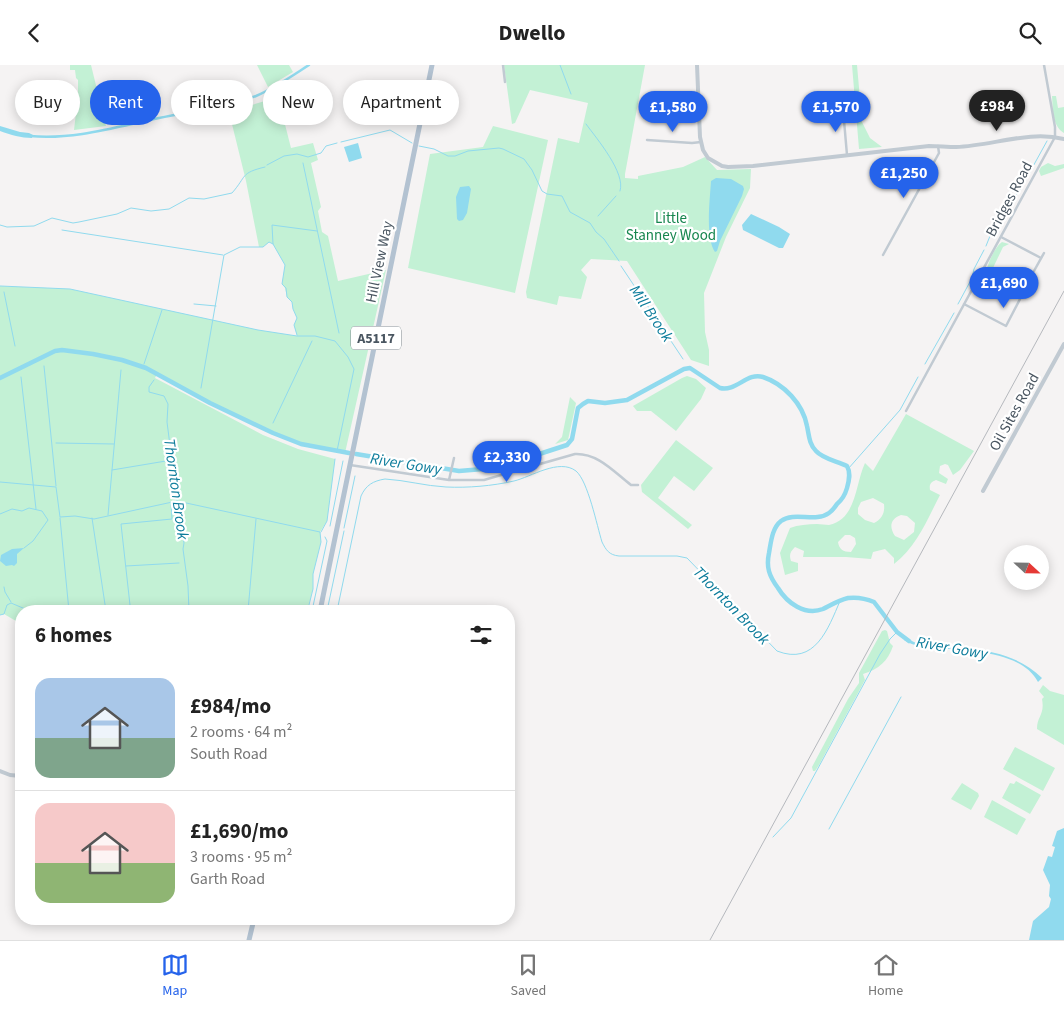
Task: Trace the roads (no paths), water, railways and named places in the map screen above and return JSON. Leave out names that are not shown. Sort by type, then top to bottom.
[{"type":"main road","name":"Hill View Way","points":[[321,605],[432,65]]},
{"type":"main road","points":[[249,940],[253,925]]},
{"type":"street","points":[[503,65],[505,82]]},
{"type":"street","points":[[697,65],[700,142],[708,158],[715,163],[728,167],[938,146],[957,147],[1034,137],[1064,139]]},
{"type":"street","points":[[1044,65],[1055,127],[1055,137]]},
{"type":"street","points":[[843,109],[848,155]]},
{"type":"street","name":"Bridges Road","points":[[906,411],[1055,137]]},
{"type":"street","points":[[647,140],[700,142]]},
{"type":"street","points":[[883,255],[939,153],[938,146]]},
{"type":"street","points":[[1001,237],[1041,258]]},
{"type":"street","points":[[963,304],[1006,326],[1044,253]]},
{"type":"street","name":"Oil Sites Road","points":[[983,491],[1064,344]]},
{"type":"street","points":[[349,465],[449,481],[484,480],[582,454],[597,458],[631,485],[638,485]]},
{"type":"street","points":[[449,481],[454,458]]},
{"type":"street","points":[[0,771],[15,775]]},
{"type":"water","points":[[0,126],[33,135],[32,138],[12,135],[0,131]]},
{"type":"water","points":[[358,143],[362,158],[349,162],[344,147]]},
{"type":"water","points":[[716,178],[731,179],[743,186],[744,189],[715,252],[710,238],[709,218],[711,181]]},
{"type":"water","points":[[469,186],[471,189],[467,213],[463,220],[459,221],[457,219],[456,197],[460,187]]},
{"type":"water","points":[[751,214],[790,234],[783,248],[779,248],[743,230],[742,225]]},
{"type":"water","points":[[24,548],[17,554],[17,563],[14,566],[6,566],[0,561],[1,555],[12,549]]},
{"type":"water","points":[[906,638],[916,643],[983,650],[999,654],[1014,659],[1042,678],[1038,682],[1020,664],[1008,658],[979,652],[920,646],[904,640]]},
{"type":"water","points":[[1064,828],[1064,940],[1029,940],[1033,921],[1049,907],[1051,899],[1049,896],[1050,885],[1043,870],[1048,856],[1052,857],[1055,847],[1052,846],[1057,831]]},
{"type":"waterway","points":[[30,136],[63,136],[95,132],[232,104],[263,93],[309,65]]},
{"type":"waterway","points":[[560,65],[571,94]]},
{"type":"waterway","points":[[586,124],[615,166],[621,184],[620,191]]},
{"type":"waterway","name":"Mill Brook","points":[[341,142],[390,130],[412,143]]},
{"type":"waterway","points":[[1020,190],[1047,141]]},
{"type":"waterway","name":"Mill Brook","points":[[267,165],[284,156],[297,154],[308,157],[321,153],[326,146],[337,143]]},
{"type":"waterway","name":"Mill Brook","points":[[419,146],[434,149],[448,156],[455,156],[468,151],[499,148],[524,159],[532,170],[542,191],[547,194],[562,196],[570,212],[590,223],[619,261]]},
{"type":"waterway","points":[[303,163],[339,333]]},
{"type":"waterway","name":"Mill Brook","points":[[0,225],[7,227],[34,226],[52,218],[73,223],[117,214],[131,208],[151,211],[169,209],[189,198],[204,199],[232,193],[248,173],[265,167]]},
{"type":"waterway","points":[[1007,207],[1017,193]]},
{"type":"waterway","points":[[598,216],[616,196]]},
{"type":"waterway","points":[[986,246],[992,231],[1004,213]]},
{"type":"waterway","points":[[297,335],[294,325],[297,318],[292,302],[287,297],[286,288],[282,284],[285,265],[273,244],[272,225],[317,231]]},
{"type":"waterway","points":[[62,230],[223,255]]},
{"type":"waterway","points":[[201,388],[224,255],[240,247],[263,247],[269,242],[273,244]]},
{"type":"waterway","points":[[958,304],[984,250]]},
{"type":"waterway","name":"Mill Brook","points":[[621,266],[683,359]]},
{"type":"waterway","points":[[0,286],[70,289],[258,330],[297,336],[315,336],[335,341],[348,357],[354,369],[337,451]]},
{"type":"waterway","points":[[4,292],[15,346]]},
{"type":"waterway","points":[[194,304],[216,306]]},
{"type":"waterway","points":[[144,364],[162,310]]},
{"type":"waterway","points":[[925,364],[954,313]]},
{"type":"waterway","points":[[273,423],[312,341]]},
{"type":"waterway","name":"River Gowy","points":[[0,378],[55,351],[62,350],[93,354],[122,360],[146,368],[210,403],[273,433],[301,444],[349,453]]},
{"type":"waterway","points":[[44,366],[56,486]]},
{"type":"waterway","name":"River Gowy","points":[[356,454],[459,471],[483,469],[527,458],[567,445],[572,439],[578,408],[583,404],[588,401],[605,403],[627,400],[684,369],[690,368],[720,388],[731,387],[752,377],[763,377],[785,390],[797,403],[805,418],[811,442],[816,451],[826,458],[847,466],[849,474],[844,495],[829,513],[818,517],[787,518],[778,524],[772,536],[768,558],[768,567],[772,579],[786,599],[797,607],[810,611],[823,609],[848,598],[874,602],[897,632],[909,641]]},
{"type":"waterway","points":[[108,515],[121,370]]},
{"type":"waterway","points":[[21,377],[36,509]]},
{"type":"waterway","points":[[848,469],[900,410],[918,377]]},
{"type":"waterway","name":"Thornton Brook","points":[[154,380],[149,387],[149,392],[164,396],[168,404],[167,422],[184,543],[189,605]]},
{"type":"waterway","points":[[56,443],[114,444]]},
{"type":"waterway","points":[[321,532],[327,521],[335,459]]},
{"type":"waterway","points":[[112,470],[166,461]]},
{"type":"waterway","points":[[330,526],[343,461]]},
{"type":"waterway","name":"Thornton Brook","points":[[338,605],[361,496],[370,484],[385,479],[438,486],[480,486],[514,481],[553,467],[569,468],[576,471],[580,476],[588,494],[602,542],[608,552],[619,556],[677,556],[687,558],[777,651],[790,654],[801,653],[810,649],[825,633],[840,601]]},
{"type":"waterway","points":[[344,528],[355,476]]},
{"type":"waterway","points":[[0,482],[56,487],[60,517],[75,516],[94,519],[177,501],[320,532],[321,542],[313,574],[313,589],[309,605]]},
{"type":"waterway","points":[[130,605],[121,524],[172,519],[171,503]]},
{"type":"waterway","points":[[0,514],[12,509],[22,511],[29,508],[42,511],[48,520],[33,541],[24,548]]},
{"type":"waterway","points":[[60,518],[68,605]]},
{"type":"waterway","points":[[92,518],[105,605]]},
{"type":"waterway","points":[[249,605],[256,519]]},
{"type":"waterway","points":[[328,605],[344,531]]},
{"type":"waterway","points":[[313,605],[327,541],[325,537]]},
{"type":"waterway","points":[[126,566],[179,563]]},
{"type":"waterway","points":[[4,587],[11,602]]},
{"type":"waterway","points":[[0,615],[4,614],[7,605],[11,603],[16,605]]},
{"type":"waterway","name":"Thornton Brook","points":[[773,837],[791,818],[880,654],[897,632]]},
{"type":"waterway","points":[[829,829],[901,697]]},
{"type":"railway","points":[[710,940],[1064,291]]},
{"type":"park label","name":"Little Stanney Wood","points":[[671,226]]}]
